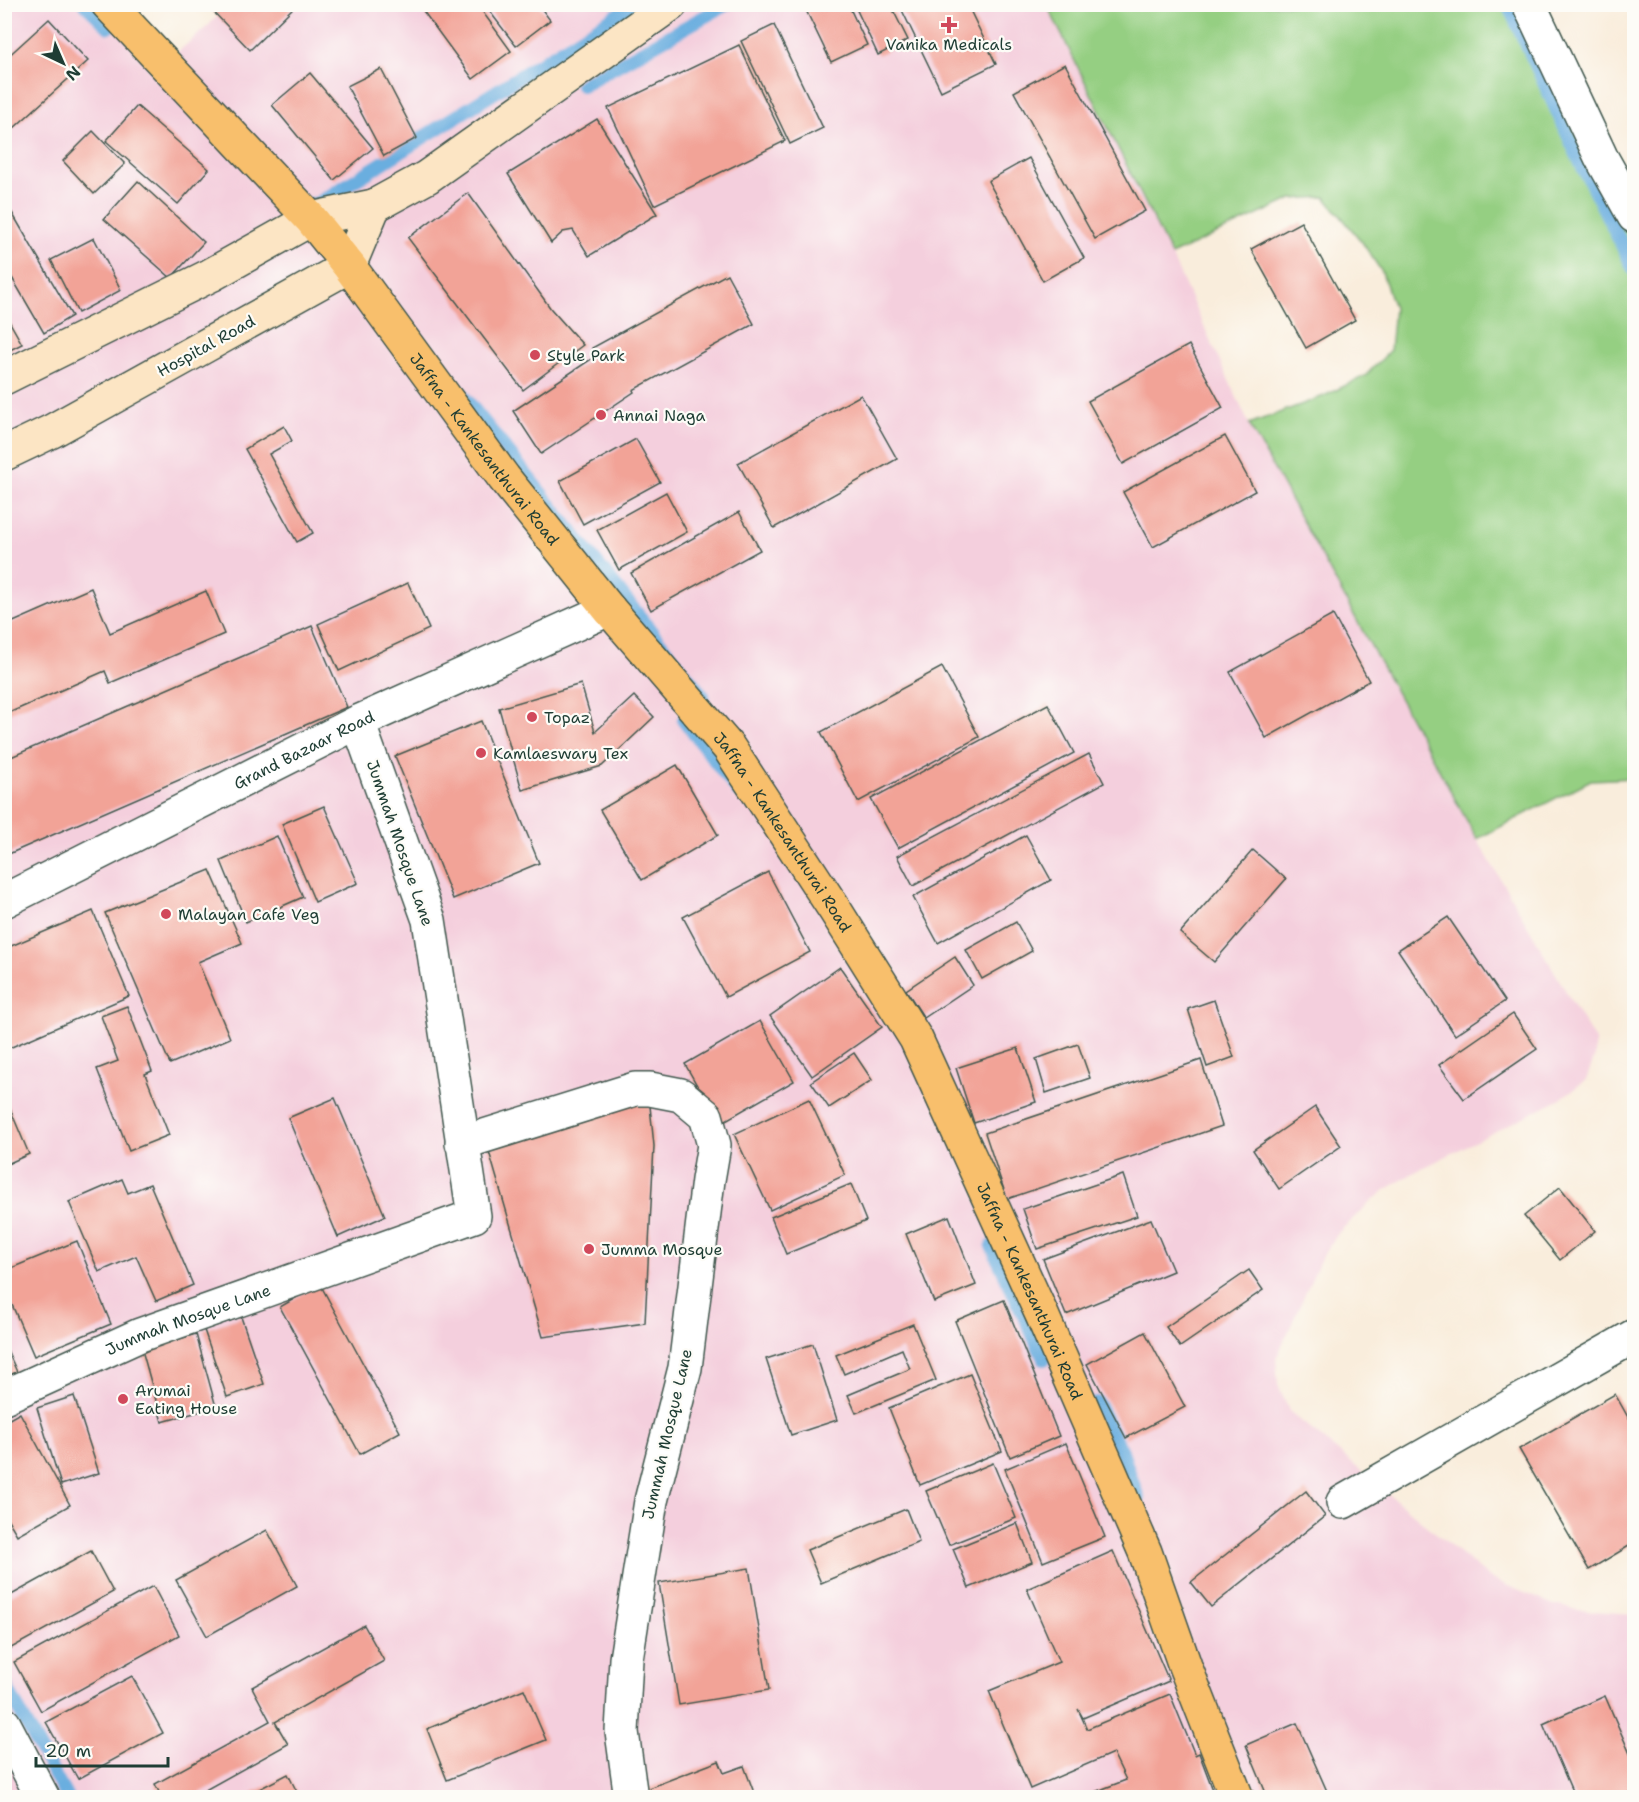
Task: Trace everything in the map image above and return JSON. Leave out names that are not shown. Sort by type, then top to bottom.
[{"type":"main road","name":"Jaffna - Kankesanthurai Road","points":[[108,4],[311,219],[349,266],[504,478],[609,609],[729,748],[835,910],[916,1039],[1042,1315],[1145,1552],[1185,1666],[1237,1797]]},
{"type":"street","points":[[4,378],[211,275],[311,219],[374,206],[427,177],[671,4]]},
{"type":"street","points":[[1529,4],[1601,157],[1635,216]]},
{"type":"street","points":[[349,266],[374,206]]},
{"type":"street","name":"Hospital Road","points":[[4,454],[52,431],[349,266]]},
{"type":"street","name":"Grand Bazaar Road","points":[[4,901],[358,722],[609,609]]},
{"type":"street","name":"Jummah Mosque Lane","points":[[4,1397],[140,1335],[474,1216],[429,920],[358,722]]},
{"type":"street","name":"Jummah Mosque Lane","points":[[462,1143],[635,1089],[650,1089],[681,1095],[706,1116],[714,1145],[685,1368],[651,1501],[626,1659],[622,1732],[631,1797]]},
{"type":"street","points":[[1343,1502],[1635,1336]]},
{"type":"street","points":[[4,1724],[43,1797]]},
{"type":"shaded area","points":[[5,5],[108,5],[165,63],[208,26],[228,5],[1047,5],[1171,255],[1249,424],[1477,839],[1595,1041],[1595,1056],[1586,1080],[1563,1097],[1415,1172],[1385,1190],[1339,1232],[1321,1258],[1276,1359],[1278,1385],[1289,1411],[1491,1579],[1554,1605],[1578,1610],[1634,1614],[1634,1797],[5,1798]]},
{"type":"green space","points":[[1047,5],[1529,5],[1634,216],[1634,778],[1591,780],[1477,839],[1249,424],[1324,396],[1365,376],[1390,351],[1394,308],[1382,272],[1362,242],[1325,197],[1292,199],[1171,255]]},
{"type":"building","points":[[206,4],[297,4],[250,50]]},
{"type":"building","points":[[418,4],[477,4],[511,51],[473,79]]},
{"type":"building","points":[[484,4],[538,4],[550,20],[516,46]]},
{"type":"building","points":[[803,4],[848,4],[867,45],[831,62]]},
{"type":"building","points":[[854,4],[890,4],[908,40],[878,55]]},
{"type":"building","points":[[899,4],[967,4],[996,64],[941,91]]},
{"type":"building","points":[[49,19],[88,61],[4,137],[4,60]]},
{"type":"building","points":[[774,25],[823,128],[790,144],[741,41]]},
{"type":"building","points":[[739,45],[785,141],[654,205],[608,108]]},
{"type":"building","points":[[1065,64],[1145,211],[1095,239],[1014,92]]},
{"type":"building","points":[[381,69],[417,138],[384,156],[347,86]]},
{"type":"building","points":[[310,73],[373,148],[334,180],[272,105]]},
{"type":"building","points":[[137,106],[209,169],[178,204],[106,141]]},
{"type":"building","points":[[597,119],[657,214],[589,256],[573,230],[563,232],[551,243],[508,174]]},
{"type":"building","points":[[93,131],[125,164],[94,194],[63,161]]},
{"type":"building","points":[[1029,158],[1084,258],[1043,281],[988,181]]},
{"type":"building","points":[[138,181],[204,242],[171,278],[104,219]]},
{"type":"building","points":[[468,193],[551,309],[583,345],[523,390],[408,238]]},
{"type":"building","points":[[4,199],[72,316],[44,333],[4,264]]},
{"type":"building","points":[[1301,222],[1355,320],[1306,348],[1251,249]]},
{"type":"building","points":[[94,238],[121,290],[78,313],[51,260]]},
{"type":"building","points":[[727,274],[754,324],[633,390],[634,392],[541,454],[513,411],[596,356],[592,348]]},
{"type":"building","points":[[4,312],[22,344],[4,353]]},
{"type":"building","points":[[1189,345],[1223,408],[1123,464],[1088,401]]},
{"type":"building","points":[[861,395],[897,459],[774,528],[738,463]]},
{"type":"building","points":[[284,426],[292,441],[269,454],[313,533],[297,542],[245,449]]},
{"type":"building","points":[[1225,436],[1255,491],[1153,547],[1123,492]]},
{"type":"building","points":[[636,439],[660,482],[583,524],[560,481]]},
{"type":"building","points":[[666,492],[687,532],[619,570],[597,530]]},
{"type":"building","points":[[739,512],[760,550],[651,610],[631,573]]},
{"type":"building","points":[[408,583],[429,629],[339,671],[318,624]]},
{"type":"building","points":[[91,588],[110,633],[206,591],[224,634],[110,683],[105,671],[4,715],[4,626]]},
{"type":"building","points":[[1333,615],[1369,681],[1266,738],[1230,672]]},
{"type":"building","points":[[312,626],[347,707],[4,856],[4,760]]},
{"type":"building","points":[[942,667],[979,737],[858,802],[821,732]]},
{"type":"building","points":[[581,684],[595,732],[634,696],[654,717],[602,766],[522,790],[499,708]]},
{"type":"building","points":[[1048,704],[1074,753],[898,848],[871,799]]},
{"type":"building","points":[[481,721],[539,863],[453,899],[395,756]]},
{"type":"building","points":[[1089,754],[1104,783],[913,886],[897,856]]},
{"type":"building","points":[[677,765],[718,835],[642,880],[600,810]]},
{"type":"building","points":[[324,806],[358,883],[315,902],[282,824]]},
{"type":"building","points":[[1026,835],[1051,880],[938,943],[913,897]]},
{"type":"building","points":[[277,836],[303,897],[246,922],[221,861]]},
{"type":"building","points":[[1253,850],[1286,879],[1214,962],[1180,933]]},
{"type":"building","points":[[210,870],[242,943],[198,962],[230,1038],[170,1064],[105,913]]},
{"type":"building","points":[[768,872],[810,952],[726,997],[683,917]]},
{"type":"building","points":[[93,911],[129,996],[7,1049],[4,1043],[4,949]]},
{"type":"building","points":[[1448,917],[1505,1001],[1455,1035],[1398,950]]},
{"type":"building","points":[[1016,922],[1032,951],[982,979],[966,950]]},
{"type":"building","points":[[955,957],[973,985],[924,1018],[906,990]]},
{"type":"building","points":[[840,967],[882,1027],[812,1076],[770,1016]]},
{"type":"building","points":[[1214,1000],[1234,1057],[1207,1067],[1188,1009]]},
{"type":"building","points":[[127,1006],[152,1071],[145,1074],[169,1135],[129,1151],[97,1069],[118,1061],[101,1016]]},
{"type":"building","points":[[1513,1014],[1537,1049],[1464,1099],[1439,1065]]},
{"type":"building","points":[[760,1021],[794,1081],[719,1124],[685,1064]]},
{"type":"building","points":[[1078,1044],[1090,1078],[1046,1093],[1036,1059]]},
{"type":"building","points":[[1018,1048],[1036,1102],[974,1123],[956,1068]]},
{"type":"building","points":[[854,1053],[872,1080],[829,1108],[811,1082]]},
{"type":"building","points":[[1201,1060],[1222,1126],[1007,1199],[985,1133]]},
{"type":"building","points":[[649,1096],[654,1146],[645,1323],[543,1337],[488,1148]]},
{"type":"building","points":[[5,1097],[29,1154],[5,1165]]},
{"type":"building","points":[[335,1098],[385,1216],[338,1237],[288,1118]]},
{"type":"building","points":[[809,1099],[845,1175],[770,1210],[734,1134]]},
{"type":"building","points":[[1315,1107],[1341,1146],[1279,1189],[1253,1150]]},
{"type":"building","points":[[1123,1175],[1137,1216],[1037,1249],[1023,1209]]},
{"type":"building","points":[[122,1179],[128,1193],[150,1184],[193,1285],[156,1301],[136,1256],[99,1272],[69,1202]]},
{"type":"building","points":[[851,1184],[866,1221],[786,1254],[771,1217]]},
{"type":"building","points":[[1560,1187],[1595,1231],[1560,1260],[1524,1216]]},
{"type":"building","points":[[949,1216],[976,1285],[934,1302],[906,1234]]},
{"type":"building","points":[[1151,1219],[1173,1271],[1066,1315],[1043,1259]]},
{"type":"building","points":[[77,1241],[111,1324],[34,1356],[4,1286],[4,1271]]},
{"type":"building","points":[[1249,1270],[1263,1290],[1180,1347],[1166,1327]]},
{"type":"building","points":[[320,1284],[400,1432],[360,1454],[280,1307]]},
{"type":"building","points":[[1004,1300],[1059,1436],[1010,1457],[955,1321]]},
{"type":"building","points":[[241,1317],[264,1384],[227,1397],[204,1330]]},
{"type":"building","points":[[913,1324],[936,1380],[856,1413],[848,1395],[910,1369],[902,1349],[844,1374],[836,1355]]},
{"type":"building","points":[[1145,1332],[1185,1407],[1126,1438],[1087,1364]]},
{"type":"building","points":[[196,1334],[216,1407],[162,1422],[142,1350]]},
{"type":"building","points":[[4,1343],[17,1372],[4,1377]]},
{"type":"building","points":[[813,1344],[837,1420],[791,1435],[766,1359]]},
{"type":"building","points":[[970,1374],[1002,1451],[920,1485],[889,1408]]},
{"type":"building","points":[[1615,1394],[1634,1428],[1634,1543],[1589,1570],[1519,1449]]},
{"type":"building","points":[[74,1396],[99,1473],[61,1485],[37,1408]]},
{"type":"building","points":[[20,1413],[70,1505],[17,1535],[4,1513],[4,1422]]},
{"type":"building","points":[[1066,1443],[1105,1537],[1043,1562],[1005,1469]]},
{"type":"building","points":[[993,1463],[1016,1518],[949,1545],[926,1491]]},
{"type":"building","points":[[1306,1491],[1325,1516],[1211,1607],[1191,1582]]},
{"type":"building","points":[[906,1509],[919,1542],[821,1583],[807,1550]]},
{"type":"building","points":[[1017,1523],[1032,1562],[969,1588],[953,1549]]},
{"type":"building","points":[[267,1530],[297,1586],[207,1636],[176,1580]]},
{"type":"building","points":[[91,1551],[113,1592],[4,1652],[4,1599]]},
{"type":"building","points":[[1113,1551],[1169,1681],[1083,1718],[1078,1709],[1087,1729],[1170,1694],[1195,1755],[1199,1753],[1216,1798],[1079,1798],[1126,1780],[1113,1753],[1030,1789],[989,1691],[1059,1662],[1027,1589]]},
{"type":"building","points":[[749,1568],[769,1690],[679,1705],[659,1583]]},
{"type":"building","points":[[153,1586],[179,1635],[41,1711],[14,1662]]},
{"type":"building","points":[[364,1625],[384,1661],[275,1722],[288,1744],[191,1798],[162,1798],[155,1784],[270,1721],[252,1687]]},
{"type":"building","points":[[132,1676],[163,1733],[78,1779],[46,1722]]},
{"type":"building","points":[[524,1689],[546,1740],[447,1780],[427,1729]]},
{"type":"building","points":[[1605,1696],[1634,1763],[1634,1790],[1617,1798],[1575,1798],[1543,1724]]},
{"type":"building","points":[[1297,1723],[1330,1798],[1268,1798],[1246,1745]]},
{"type":"building","points":[[719,1761],[724,1773],[744,1766],[756,1798],[640,1798],[638,1792]]},
{"type":"building","points":[[288,1774],[300,1798],[242,1798]]},
{"type":"waterway","points":[[85,4],[109,27]]},
{"type":"waterway","points":[[312,204],[314,206],[635,4]]},
{"type":"waterway","points":[[582,85],[727,4]]},
{"type":"waterway","points":[[1508,4],[1581,163],[1634,269]]},
{"type":"waterway","points":[[460,392],[703,696]]},
{"type":"waterway","points":[[684,720],[738,791]]},
{"type":"waterway","points":[[992,1246],[1044,1359]]},
{"type":"waterway","points":[[1097,1403],[1123,1455],[1138,1498]]},
{"type":"waterway","points":[[4,1683],[67,1798]]},
{"type":"place","name":"Vanika Medicals","points":[[949,25]]},
{"type":"place","name":"Style Park","points":[[535,355]]},
{"type":"place","name":"Annai Naga","points":[[601,415]]},
{"type":"place","name":"Topaz","points":[[532,717]]},
{"type":"place","name":"Kamlaeswary Tex","points":[[481,753]]},
{"type":"place","name":"Malayan Cafe Veg","points":[[166,914]]},
{"type":"place","name":"Jumma Mosque","points":[[589,1249]]},
{"type":"place","name":"Arumai Eating House","points":[[123,1399]]}]
